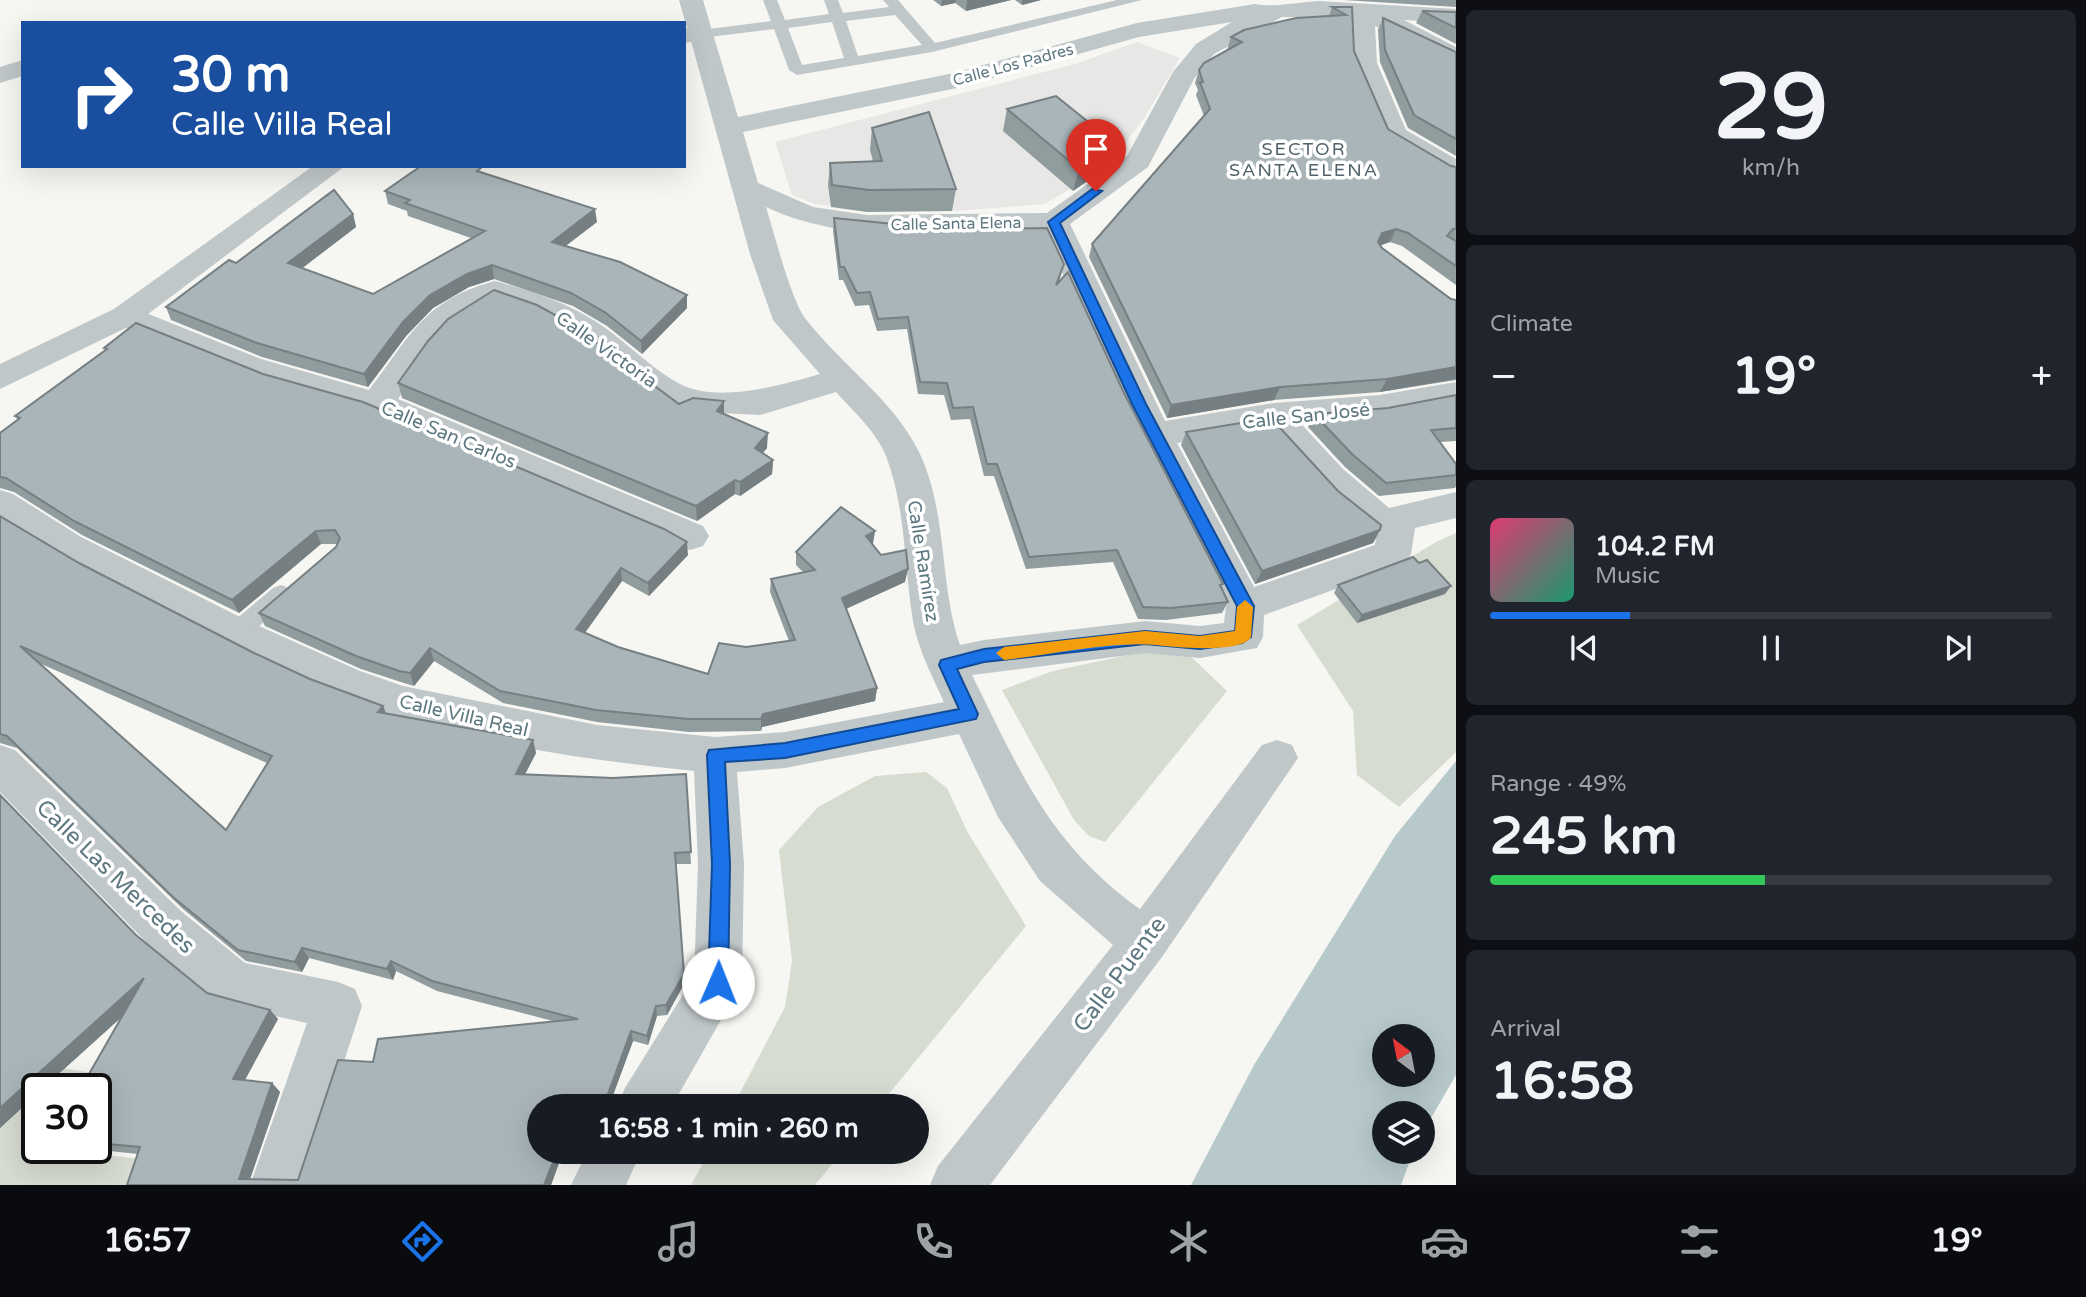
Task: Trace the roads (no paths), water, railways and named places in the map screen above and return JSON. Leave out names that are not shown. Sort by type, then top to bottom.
[{"type":"street","name":"Calle Ramírez","points":[[691,0],[693,35],[729,127],[765,254],[789,320],[889,429],[903,455],[919,511],[933,623],[947,665],[970,714],[1013,803],[1056,866],[1107,912],[1145,941]]},
{"type":"street","points":[[947,665],[984,656],[1145,637],[1200,642],[1242,637],[1245,606],[1156,435],[1054,222],[1138,161],[1182,77],[1205,49],[1220,39],[1287,5],[1362,12],[1456,16]]},
{"type":"street","name":"Calle Los Padres","points":[[729,127],[957,80],[1137,30],[1287,5]]},
{"type":"street","points":[[1362,12],[1399,27],[1456,57]]},
{"type":"street","points":[[1362,12],[1364,64],[1394,135],[1456,171]]},
{"type":"street","points":[[1184,21],[1220,39]]},
{"type":"street","points":[[0,75],[21,69]]},
{"type":"street","points":[[0,378],[125,316],[328,168]]},
{"type":"street","name":"Calle Santa Elena","points":[[747,188],[806,215],[867,224],[1054,222]]},
{"type":"street","name":"Calle Victoria","points":[[377,403],[397,380],[417,344],[435,324],[468,303],[495,291],[551,310],[584,328],[671,393],[701,401],[760,403],[841,379]]},
{"type":"street","name":"Calle San Carlos","points":[[125,316],[241,365],[330,394],[377,403],[690,536]]},
{"type":"street","name":"Calle San José","points":[[1156,435],[1274,415],[1380,407],[1456,393]]},
{"type":"street","points":[[1274,415],[1356,504],[1396,531]]},
{"type":"street","name":"Calle Villa Real","points":[[0,503],[68,547],[236,633],[346,682],[403,703],[597,743],[715,755],[785,750],[970,714]]},
{"type":"street","points":[[1245,606],[1392,554],[1398,519],[1456,505]]},
{"type":"street","points":[[650,1094],[718,983],[721,864],[715,755]]},
{"type":"street","name":"Calle Puente","points":[[957,1185],[1145,941],[1277,758]]},
{"type":"street","name":"Calle Las Mercedes","points":[[0,764],[164,927],[234,984],[338,1006],[277,1185]]},
{"type":"street","points":[[598,1185],[609,1164]]},
{"type":"lane","points":[[770,0],[797,70],[932,48],[1135,0]]},
{"type":"lane","points":[[831,0],[853,61]]},
{"type":"lane","points":[[693,35],[838,17],[895,5],[932,48]]},
{"type":"lane","points":[[236,633],[299,579]]},
{"type":"district","name":"SECTOR SANTA ELENA","points":[[1304,159]]}]
